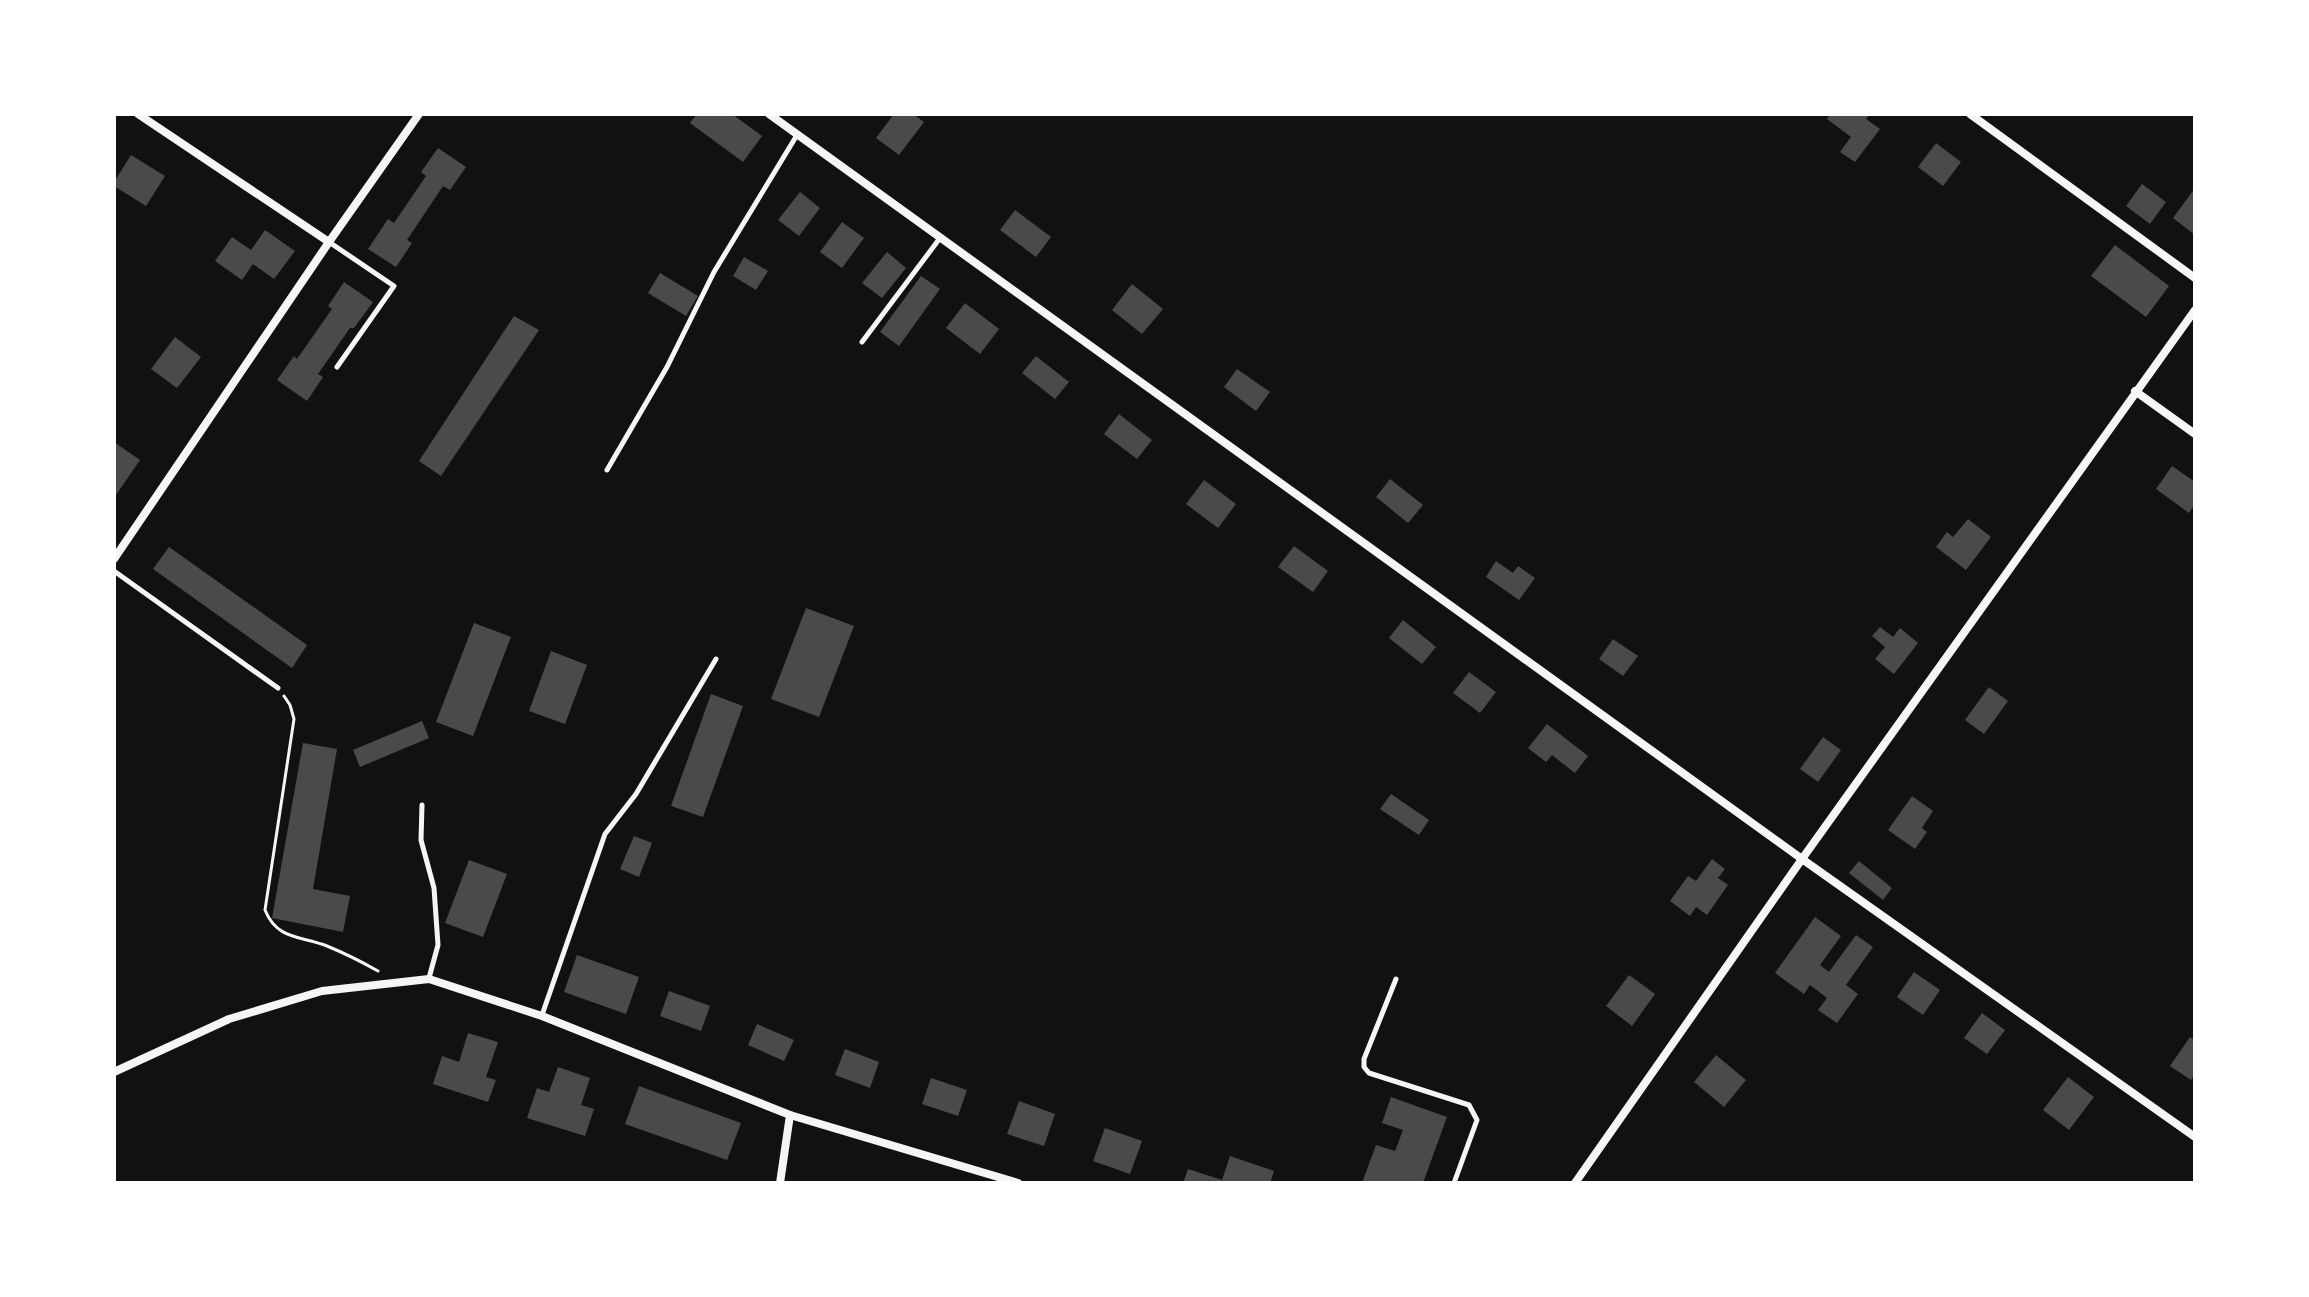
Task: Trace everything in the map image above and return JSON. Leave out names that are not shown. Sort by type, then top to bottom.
[{"type":"street","points":[[138,114],[329,242]]},
{"type":"street","points":[[114,559],[419,114]]},
{"type":"street","points":[[769,114],[1802,859],[2195,1137]]},
{"type":"street","points":[[1970,114],[2195,278]]},
{"type":"street","points":[[1575,1183],[1802,859],[2195,310]]},
{"type":"street","points":[[2135,391],[2195,434]]},
{"type":"street","points":[[114,1072],[229,1019],[322,991],[429,979],[542,1016],[790,1115],[1018,1183]]},
{"type":"street","points":[[780,1183],[790,1115]]},
{"type":"lane","points":[[607,470],[667,367],[714,272],[797,134]]},
{"type":"lane","points":[[862,342],[940,237]]},
{"type":"lane","points":[[329,242],[394,286],[337,367]]},
{"type":"lane","points":[[114,571],[278,688]]},
{"type":"lane","points":[[542,1016],[605,834],[636,794],[716,659]]},
{"type":"lane","points":[[422,805],[421,840],[434,888],[438,945],[429,979]]},
{"type":"lane","points":[[1396,979],[1364,1059],[1364,1067],[1369,1073],[1469,1105],[1477,1120],[1454,1183]]},
{"type":"path","points":[[278,688],[290,705],[294,719],[265,910],[271,925],[297,939],[324,945],[399,982]]},
{"type":"building","points":[[697,114],[732,114],[762,136],[743,162],[690,123]]},
{"type":"building","points":[[894,114],[913,114],[924,122],[899,155],[876,138]]},
{"type":"building","points":[[1830,114],[1870,114],[1866,119],[1880,129],[1855,162],[1840,152],[1851,137],[1827,119]]},
{"type":"building","points":[[1936,143],[1961,162],[1943,186],[1918,167]]},
{"type":"building","points":[[438,148],[466,167],[450,190],[443,186],[407,240],[412,243],[396,267],[368,249],[388,219],[394,223],[426,176],[421,172]]},
{"type":"building","points":[[131,155],[165,176],[146,206],[114,186]]},
{"type":"building","points":[[2142,184],[2166,202],[2150,224],[2126,206]]},
{"type":"building","points":[[2195,188],[2195,235],[2173,218]]},
{"type":"building","points":[[800,192],[820,208],[799,236],[778,220]]},
{"type":"building","points":[[1015,210],[1051,237],[1036,257],[1000,230]]},
{"type":"building","points":[[842,222],[864,238],[842,268],[820,252]]},
{"type":"building","points":[[265,230],[295,251],[274,279],[253,264],[242,280],[215,261],[232,237],[251,250]]},
{"type":"building","points":[[2115,245],[2169,286],[2146,317],[2091,276]]},
{"type":"building","points":[[887,252],[906,268],[882,298],[862,283]]},
{"type":"building","points":[[744,257],[768,271],[756,290],[733,276]]},
{"type":"building","points":[[660,273],[698,296],[686,316],[648,293]]},
{"type":"building","points":[[921,276],[940,289],[899,346],[880,332]]},
{"type":"building","points":[[344,282],[373,302],[354,328],[350,328],[318,374],[323,377],[307,401],[277,380],[294,356],[297,359],[332,309],[328,306]]},
{"type":"building","points":[[1132,284],[1163,309],[1142,334],[1112,310]]},
{"type":"building","points":[[965,303],[999,329],[980,354],[946,328]]},
{"type":"building","points":[[514,316],[539,330],[441,476],[419,461]]},
{"type":"building","points":[[175,337],[201,357],[177,388],[151,369]]},
{"type":"building","points":[[1036,356],[1069,382],[1055,399],[1022,373]]},
{"type":"building","points":[[1237,369],[1270,392],[1256,411],[1224,387]]},
{"type":"building","points":[[1119,414],[1152,440],[1137,459],[1104,434]]},
{"type":"building","points":[[114,442],[140,460],[116,495],[114,493]]},
{"type":"building","points":[[2172,466],[2195,482],[2195,504],[2189,513],[2156,489]]},
{"type":"building","points":[[1390,479],[1423,505],[1408,523],[1376,497]]},
{"type":"building","points":[[1204,480],[1236,504],[1218,528],[1186,504]]},
{"type":"building","points":[[1968,519],[1991,537],[1966,570],[1936,547],[1947,532],[1953,537]]},
{"type":"building","points":[[1294,546],[1328,571],[1313,592],[1278,567]]},
{"type":"building","points":[[169,547],[307,645],[292,668],[153,569]]},
{"type":"building","points":[[1496,561],[1513,573],[1518,566],[1535,578],[1519,600],[1486,577]]},
{"type":"building","points":[[806,608],[854,626],[819,717],[771,699]]},
{"type":"building","points":[[1403,620],[1436,647],[1422,664],[1389,638]]},
{"type":"building","points":[[474,623],[511,637],[473,736],[436,722]]},
{"type":"building","points":[[1880,627],[1893,637],[1900,628],[1918,643],[1894,674],[1875,659],[1885,647],[1872,636]]},
{"type":"building","points":[[1613,639],[1638,656],[1623,676],[1599,659]]},
{"type":"building","points":[[551,651],[587,665],[565,724],[529,711]]},
{"type":"building","points":[[1469,672],[1496,692],[1480,713],[1453,693]]},
{"type":"building","points":[[1989,687],[2008,701],[1984,734],[1965,720]]},
{"type":"building","points":[[711,694],[743,706],[703,817],[671,806]]},
{"type":"building","points":[[422,721],[429,738],[360,767],[353,750]]},
{"type":"building","points":[[1547,724],[1588,756],[1575,773],[1552,755],[1546,762],[1528,748]]},
{"type":"building","points":[[1823,737],[1841,750],[1818,782],[1800,769]]},
{"type":"building","points":[[303,743],[337,749],[313,889],[350,896],[343,932],[272,918]]},
{"type":"building","points":[[1391,794],[1429,820],[1419,835],[1380,809]]},
{"type":"building","points":[[1912,796],[1933,811],[1922,828],[1927,832],[1915,849],[1888,830]]},
{"type":"building","points":[[634,836],[652,843],[639,877],[620,869]]},
{"type":"building","points":[[1712,859],[1725,869],[1718,878],[1728,885],[1707,915],[1696,907],[1690,916],[1670,901],[1688,876],[1696,881]]},
{"type":"building","points":[[469,860],[507,874],[483,937],[445,923]]},
{"type":"building","points":[[1859,861],[1892,888],[1883,900],[1849,873]]},
{"type":"building","points":[[1815,917],[1841,936],[1820,965],[1829,972],[1856,935],[1873,947],[1846,985],[1858,994],[1837,1023],[1818,1010],[1827,998],[1810,985],[1804,994],[1775,973]]},
{"type":"building","points":[[577,955],[639,977],[626,1014],[564,992]]},
{"type":"building","points":[[1914,972],[1940,990],[1923,1015],[1897,997]]},
{"type":"building","points":[[1629,975],[1655,994],[1632,1026],[1606,1006]]},
{"type":"building","points":[[669,991],[710,1006],[701,1031],[660,1016]]},
{"type":"building","points":[[1982,1013],[2005,1030],[1987,1054],[1964,1038]]},
{"type":"building","points":[[757,1024],[794,1040],[784,1061],[748,1045]]},
{"type":"building","points":[[468,1033],[498,1042],[486,1077],[496,1080],[488,1102],[433,1084],[442,1056],[459,1062]]},
{"type":"building","points":[[2190,1037],[2195,1040],[2195,1074],[2191,1080],[2170,1066]]},
{"type":"building","points":[[845,1049],[879,1062],[870,1088],[835,1075]]},
{"type":"building","points":[[1716,1055],[1746,1080],[1724,1107],[1694,1082]]},
{"type":"building","points":[[558,1067],[590,1078],[581,1105],[594,1109],[585,1136],[527,1118],[537,1088],[549,1092]]},
{"type":"building","points":[[2068,1077],[2094,1097],[2069,1130],[2043,1110]]},
{"type":"building","points":[[931,1078],[967,1090],[958,1116],[922,1104]]},
{"type":"building","points":[[639,1086],[741,1123],[727,1160],[625,1124]]},
{"type":"building","points":[[1391,1097],[1447,1117],[1423,1183],[1362,1183],[1376,1145],[1395,1151],[1403,1130],[1382,1123]]},
{"type":"building","points":[[1019,1101],[1055,1114],[1044,1146],[1007,1134]]},
{"type":"building","points":[[1105,1128],[1142,1141],[1130,1174],[1093,1161]]},
{"type":"building","points":[[1230,1156],[1274,1171],[1270,1183],[1183,1183],[1188,1169],[1222,1180]]}]
